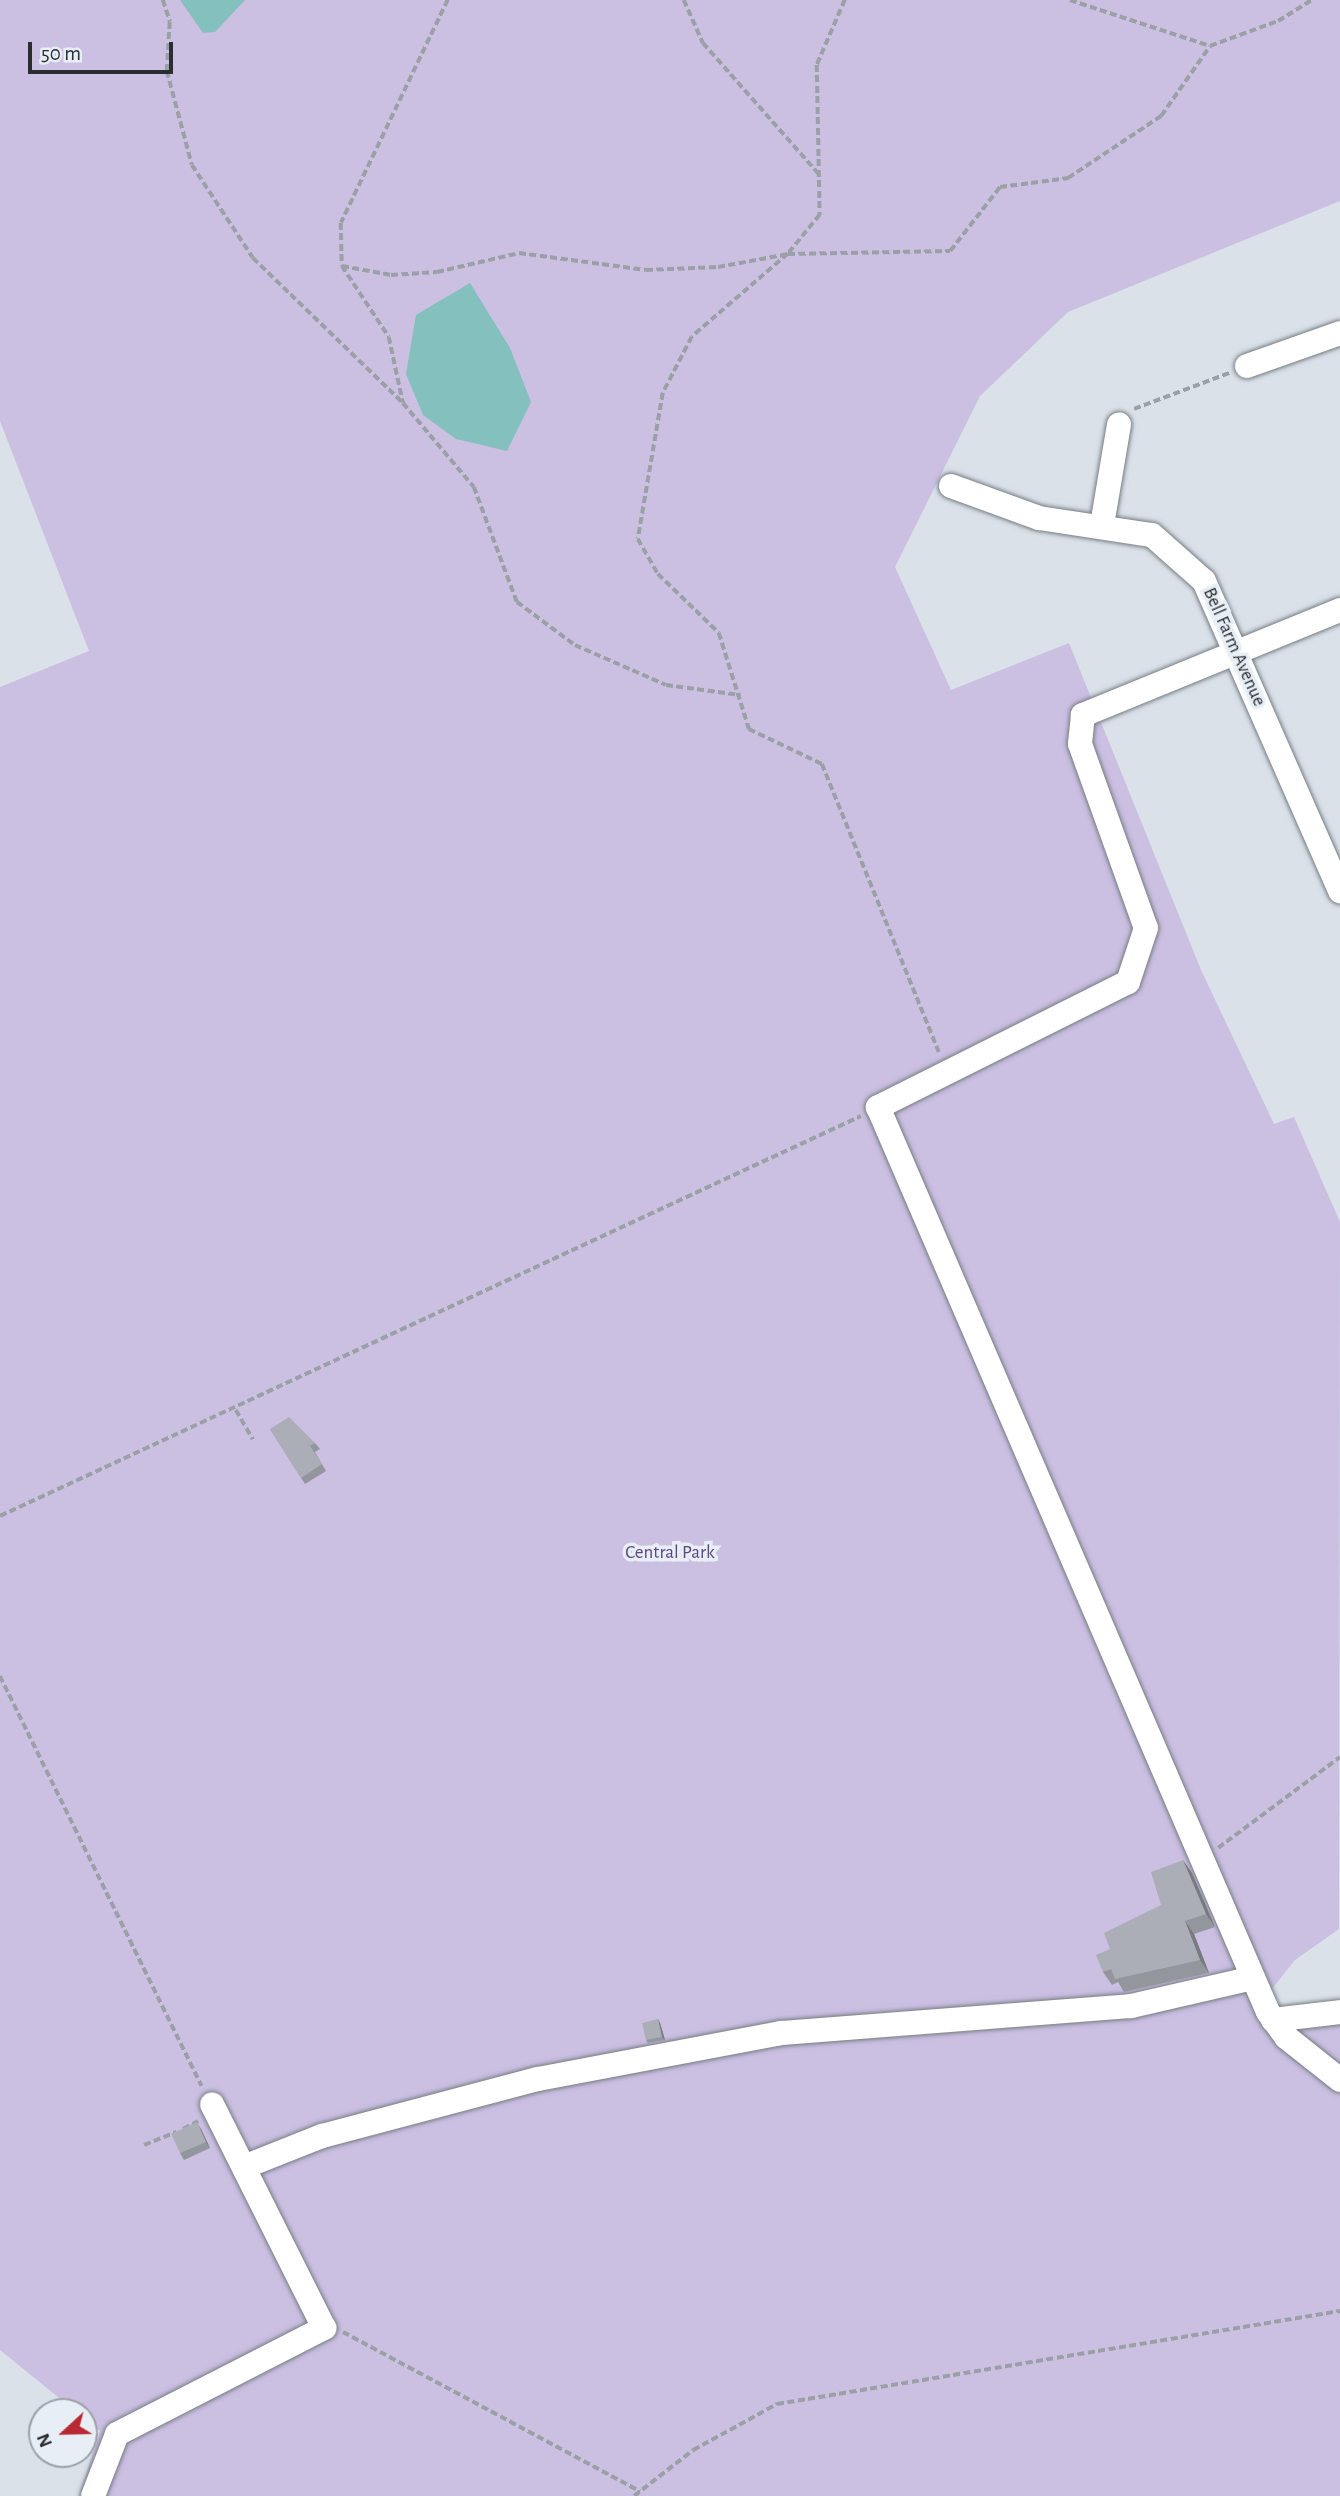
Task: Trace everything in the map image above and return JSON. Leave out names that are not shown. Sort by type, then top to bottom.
[{"type":"street","points":[[1247,366],[1340,333]]},
{"type":"street","points":[[1102,526],[1119,424]]},
{"type":"street","name":"Bell Farm Avenue","points":[[951,486],[1039,518],[1152,535],[1204,581],[1340,889]]},
{"type":"street","points":[[1340,610],[1096,708],[1078,723],[1080,744],[1140,900],[1146,928],[1128,982],[878,1107],[1207,1859],[1253,1978],[1273,2020],[1340,2080]]},
{"type":"street","points":[[244,2167],[332,2132],[538,2079],[781,2033],[1131,2006],[1253,1978]]},
{"type":"street","points":[[1273,2020],[1340,2012]]},
{"type":"street","points":[[93,2496],[117,2434],[324,2328],[244,2167],[206,2113]]},
{"type":"path","points":[[163,0],[170,22],[167,71],[192,164],[253,258],[403,403],[474,487],[517,602],[575,645],[666,685],[740,695]]},
{"type":"path","points":[[403,403],[389,337],[342,267],[341,223],[448,2],[443,0]]},
{"type":"path","points":[[684,0],[703,43],[819,174]]},
{"type":"path","points":[[845,0],[817,65],[820,215],[788,254],[692,337],[663,394],[638,539],[658,574],[719,633],[749,729],[822,764],[948,1073]]},
{"type":"path","points":[[1069,0],[1210,46]]},
{"type":"path","points":[[342,267],[391,275],[437,272],[519,253],[646,270],[718,267],[788,254],[950,251],[1000,187],[1068,178],[1161,116],[1210,46],[1278,21],[1312,0]]},
{"type":"path","points":[[1119,424],[1126,412],[1247,366]]},
{"type":"path","points":[[0,1516],[236,1410],[878,1107]]},
{"type":"path","points":[[236,1410],[253,1440]]},
{"type":"path","points":[[0,1676],[206,2113],[144,2145]]},
{"type":"path","points":[[1207,1859],[1340,1757]]},
{"type":"path","points":[[634,2496],[740,2420],[777,2404],[1340,2311]]},
{"type":"path","points":[[324,2328],[353,2335],[640,2491]]},
{"type":"green space","name":"Central Park","points":[[0,0],[1340,0],[1340,201],[1068,312],[980,396],[895,567],[951,690],[1069,643],[1201,970],[1274,1124],[1294,1117],[1340,1222],[1339,1929],[1295,1960],[1263,2000],[1287,2028],[1340,2024],[1340,2496],[79,2496],[88,2468],[98,2468],[98,2398],[59,2398],[0,2350],[0,687],[89,651],[0,421]]},
{"type":"shaded area","points":[[180,0],[245,0],[215,32],[203,33]]},
{"type":"shaded area","points":[[470,283],[510,348],[531,402],[507,451],[456,439],[423,415],[406,374],[416,315]]},
{"type":"building","points":[[289,1417],[315,1443],[310,1446],[322,1464],[301,1478],[270,1429]]},
{"type":"building","points":[[1183,1860],[1206,1914],[1185,1921],[1200,1960],[1115,1979],[1111,1969],[1103,1972],[1096,1955],[1110,1949],[1104,1933],[1161,1905],[1151,1872]]},
{"type":"building","points":[[658,2019],[662,2037],[646,2040],[642,2023]]},
{"type":"building","points":[[197,2122],[206,2142],[180,2153],[171,2134]]}]
